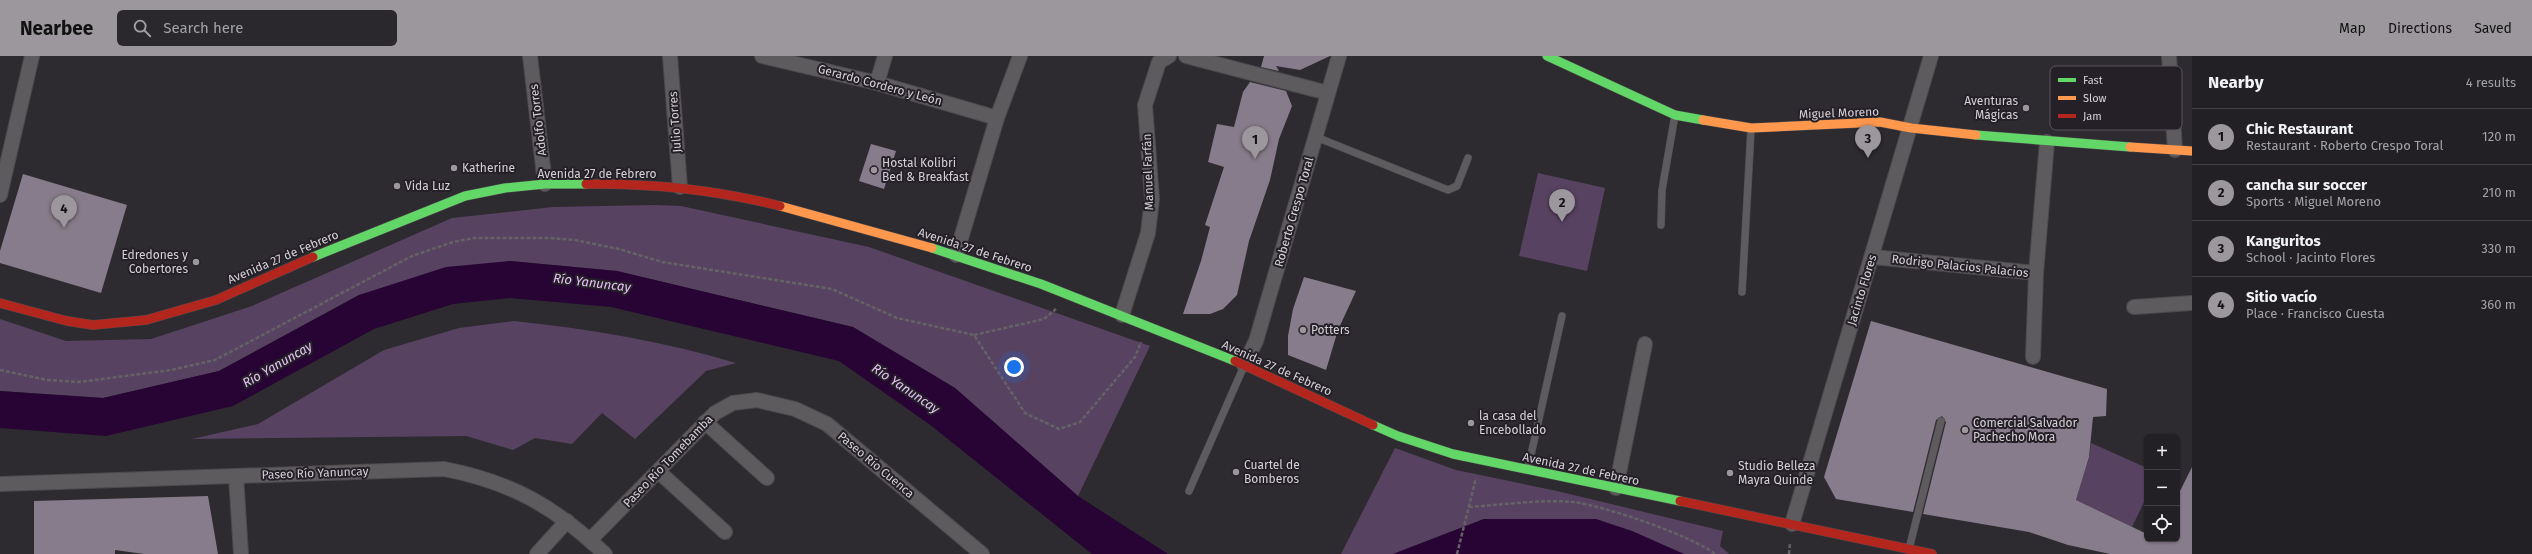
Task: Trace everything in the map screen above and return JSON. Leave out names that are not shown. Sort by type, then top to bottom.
[{"type":"street","points":[[0,195],[32,56]]},
{"type":"street","name":"Adolfo Torres","points":[[530,56],[545,184]]},
{"type":"street","name":"Julio Torres","points":[[670,56],[680,187]]},
{"type":"street","name":"Gerardo Cordero y León","points":[[762,56],[877,83],[997,118]]},
{"type":"street","points":[[877,83],[885,56]]},
{"type":"street","points":[[956,255],[997,118],[1020,56]]},
{"type":"street","name":"Manuel Farfán","points":[[1122,315],[1148,233],[1152,199],[1145,105],[1159,62],[1169,56]]},
{"type":"street","points":[[1186,56],[1328,93]]},
{"type":"street","name":"Roberto Crespo Toral","points":[[1244,365],[1256,341],[1340,56]]},
{"type":"street","name":"Miguel Moreno","points":[[1547,56],[1564,61],[1675,115],[1751,128],[1880,122],[1911,128],[2047,142],[2192,151]]},
{"type":"street","name":"Jacinto Flores","points":[[1792,524],[1873,257],[1931,56]]},
{"type":"street","points":[[2169,56],[2170,66]]},
{"type":"street","points":[[2173,130],[2174,150]]},
{"type":"street","name":"Rodrigo Palacios Palacios","points":[[1873,257],[2036,273],[2047,142]]},
{"type":"street","name":"Avenida 27 de Febrero","points":[[0,303],[41,315],[86,324],[146,320],[216,300],[353,240],[465,196],[505,188],[545,184],[629,183],[680,187],[782,207],[956,255],[1122,315],[1244,365],[1398,436],[1453,454],[1932,554]]},
{"type":"street","points":[[2033,357],[2036,273]]},
{"type":"street","points":[[2134,306],[2192,303]]},
{"type":"street","points":[[1616,488],[1645,344]]},
{"type":"street","name":"Paseo Río Tomebamba","points":[[590,540],[659,472],[714,412],[733,403],[757,400]]},
{"type":"street","name":"Paseo Río Cuenca","points":[[757,400],[795,409],[827,424],[982,554]]},
{"type":"street","points":[[705,422],[767,478]]},
{"type":"street","name":"Paseo Río Yanuncay","points":[[0,484],[444,469],[478,476],[507,486],[567,521],[605,554]]},
{"type":"street","points":[[659,472],[725,532]]},
{"type":"street","points":[[236,476],[241,554]]},
{"type":"street","points":[[537,554],[567,521]]},
{"type":"lane","points":[[1661,224],[1662,190],[1675,115]]},
{"type":"lane","points":[[1742,292],[1751,128]]},
{"type":"lane","points":[[1316,137],[1448,190],[1457,186],[1468,158]]},
{"type":"lane","points":[[1527,470],[1562,316]]},
{"type":"lane","points":[[1189,491],[1244,365]]},
{"type":"lane","points":[[1909,549],[1941,420]]},
{"type":"path","points":[[0,370],[47,380],[79,382],[171,370],[215,360],[412,256],[453,242],[474,238],[549,238],[575,240],[619,249],[662,262],[832,289],[897,318],[974,335],[1044,319],[1061,304]]},
{"type":"path","points":[[974,335],[1025,413],[1060,429],[1080,422],[1135,357],[1143,337]]},
{"type":"path","points":[[1457,554],[1481,460]]},
{"type":"path","points":[[1469,507],[1572,502],[1670,532],[1704,546],[1715,554]]},
{"type":"shaded area","points":[[1538,173],[1605,188],[1587,271],[1519,256]]},
{"type":"shaded area","points":[[655,205],[681,206],[869,247],[1150,346],[1078,496],[955,388],[853,327],[617,271],[510,261],[359,295],[219,371],[103,398],[0,391],[0,319],[66,341],[151,339],[252,306],[452,218],[553,207]]},
{"type":"shaded area","points":[[514,321],[570,328],[653,342],[736,363],[706,371],[635,439],[602,413],[572,444],[535,438],[513,450],[466,436],[192,439],[258,424],[384,350],[459,328]]},
{"type":"shaded area","points":[[2091,443],[2144,467],[2144,502],[2132,527],[2076,500],[2089,457]]},
{"type":"shaded area","points":[[1395,448],[1456,470],[1557,491],[1723,531],[1720,546],[1729,554],[1684,554],[1631,531],[1592,519],[1484,519],[1393,554],[1341,554]]},
{"type":"water","name":"Río Yanuncay","points":[[510,261],[617,271],[853,327],[955,388],[1078,496],[1168,554],[1092,554],[929,424],[839,361],[611,307],[510,298],[453,304],[374,329],[233,406],[106,436],[0,428],[0,391],[103,398],[219,371],[359,295],[446,267]]},
{"type":"water","points":[[1484,519],[1596,519],[1632,531],[1684,554],[1393,554]]},
{"type":"building","points":[[1264,56],[1330,56],[1300,70],[1276,66],[1279,71],[1261,67]]},
{"type":"building","points":[[1250,82],[1286,91],[1292,106],[1279,139],[1270,180],[1249,241],[1237,295],[1223,309],[1210,314],[1183,314],[1201,261],[1210,227],[1205,225],[1224,167],[1208,162],[1217,124],[1234,127],[1243,92]]},
{"type":"building","points":[[871,144],[896,151],[884,189],[859,181]]},
{"type":"building","points":[[23,174],[127,205],[101,293],[0,263],[0,251]]},
{"type":"building","points":[[1304,277],[1356,291],[1338,330],[1326,370],[1288,355],[1288,336],[1293,309]]},
{"type":"building","name":"Comercial Salvador Pachecho Mora","points":[[1871,321],[2107,389],[2106,416],[2093,417],[2089,457],[2076,500],[2144,533],[2144,542],[2180,542],[2180,491],[2192,467],[2192,554],[2110,554],[2068,545],[2029,532],[1923,514],[1946,422],[1942,416],[1936,420],[1913,512],[1836,499],[1824,477]]},
{"type":"building","points":[[208,496],[218,554],[144,554],[115,550],[115,554],[34,554],[34,501]]},
{"type":"traffic: fast","points":[[1547,56],[1675,115],[1703,120]]},
{"type":"traffic: fast","points":[[1976,135],[2130,147]]},
{"type":"traffic: fast","points":[[313,257],[465,196],[505,188],[545,184],[586,184]]},
{"type":"traffic: fast","points":[[932,248],[1041,284],[1235,361]]},
{"type":"traffic: fast","points":[[1373,425],[1398,436],[1453,454],[1680,501]]},
{"type":"traffic: slow","points":[[1703,120],[1751,128],[1880,122],[1911,128],[1976,135]]},
{"type":"traffic: slow","points":[[2130,147],[2192,151]]},
{"type":"traffic: slow","points":[[780,206],[932,248]]},
{"type":"traffic: jam","points":[[586,184],[660,186],[708,192],[756,200],[780,206]]},
{"type":"traffic: jam","points":[[0,303],[67,321],[93,325],[146,320],[216,300],[313,257]]},
{"type":"traffic: jam","points":[[1235,361],[1373,425]]},
{"type":"traffic: jam","points":[[1680,501],[1932,554]]},
{"type":"place","name":"Aventuras Mágicas","points":[[2026,108]]},
{"type":"place","name":"Kanguritos","points":[[1868,158]]},
{"type":"place","name":"Chic Restaurant","points":[[1255,159]]},
{"type":"place","name":"Katherine","points":[[454,168]]},
{"type":"place","name":"Hostal Kolibri Bed & Breakfast","points":[[874,170]]},
{"type":"place","name":"Vida Luz","points":[[397,186]]},
{"type":"place","name":"cancha sur soccer","points":[[1562,222]]},
{"type":"place","name":"Sitio vacío","points":[[64,228]]},
{"type":"place","name":"Edredones y Cobertores","points":[[196,262]]},
{"type":"place","name":"Potters","points":[[1303,330]]},
{"type":"place","name":"la casa del Encebollado","points":[[1471,423]]},
{"type":"place","name":"Comercial Salvador Pachecho Mora","points":[[1965,430]]},
{"type":"place","name":"Cuartel de Bomberos","points":[[1236,472]]},
{"type":"place","name":"Studio Belleza Mayra Quinde","points":[[1730,473]]}]
